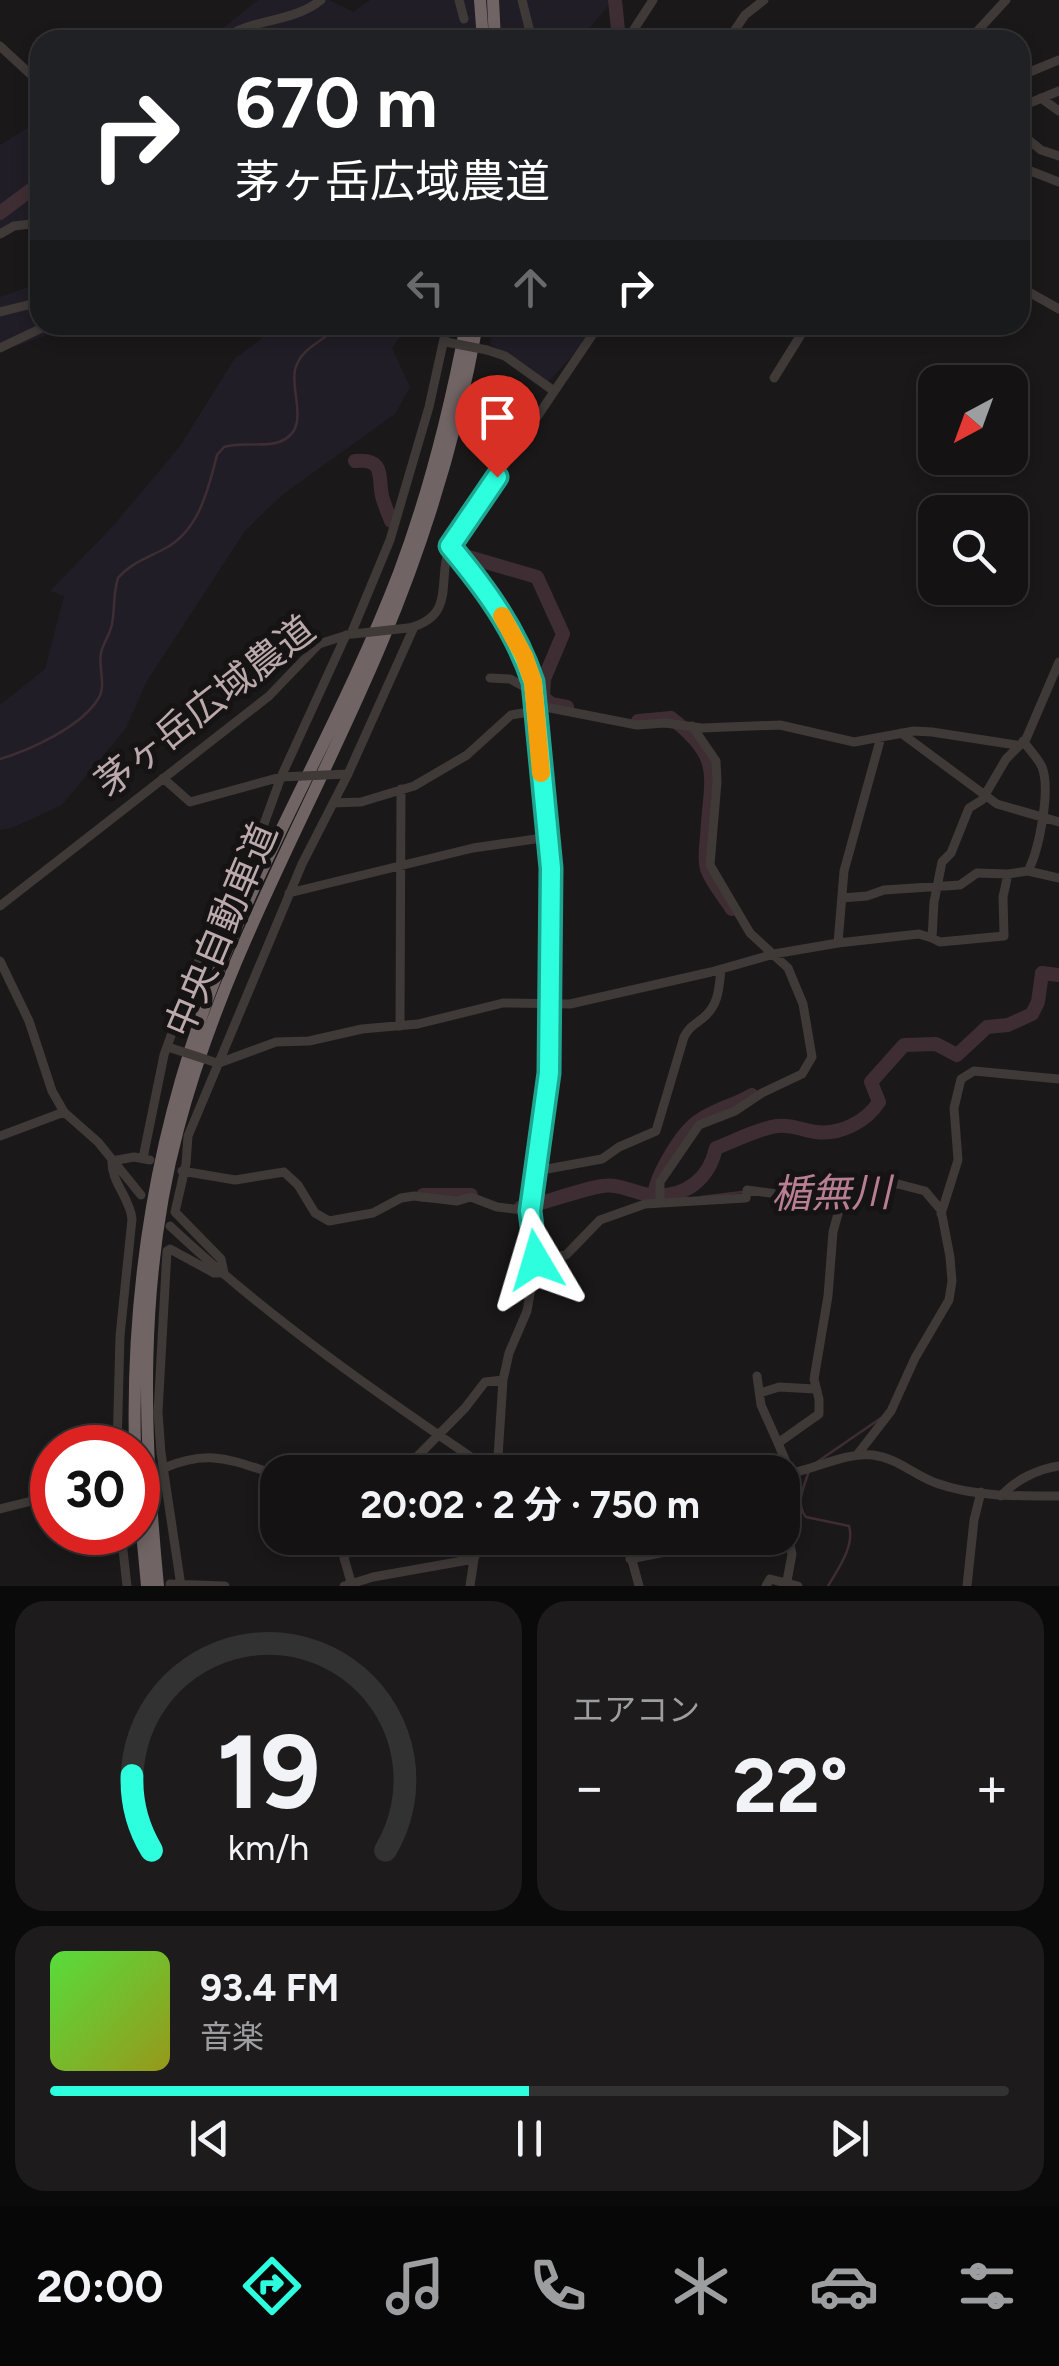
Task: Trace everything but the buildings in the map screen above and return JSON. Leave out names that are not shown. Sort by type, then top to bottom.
[{"type":"highway","points":[[480,0],[483,30]]},
{"type":"highway","points":[[493,0],[494,30]]},
{"type":"highway","name":"中央自動車道","points":[[135,1425],[139,1288],[156,1178],[180,1081],[232,940],[399,573],[441,442],[464,335]]},
{"type":"highway","name":"中央自動車道","points":[[172,1585],[147,1469],[145,1372],[159,1230],[177,1132],[228,978],[374,662],[409,577],[451,445],[475,335]]},
{"type":"highway","points":[[144,1555],[147,1586]]},
{"type":"street","points":[[241,30],[298,14],[321,0]]},
{"type":"street","points":[[459,0],[464,20]]},
{"type":"street","points":[[522,0],[530,30]]},
{"type":"street","points":[[634,30],[653,0]]},
{"type":"street","points":[[735,30],[745,15],[764,0]]},
{"type":"street","points":[[978,30],[1006,0]]},
{"type":"street","points":[[0,46],[30,74]]},
{"type":"street","points":[[1030,72],[1059,60]]},
{"type":"street","points":[[1030,103],[1059,91]]},
{"type":"street","points":[[1041,98],[1059,111]]},
{"type":"street","points":[[1030,141],[1059,156]]},
{"type":"street","points":[[1030,171],[1059,182]]},
{"type":"street","points":[[0,234],[14,226],[30,224]]},
{"type":"street","points":[[1030,293],[1059,309]]},
{"type":"street","points":[[0,312],[30,304]]},
{"type":"street","points":[[0,348],[30,334]]},
{"type":"street","points":[[112,1161],[147,1159],[168,1048],[194,969],[264,824],[281,777],[390,540],[446,335]]},
{"type":"street","points":[[224,1273],[222,1259],[175,1212],[188,1136],[216,1063],[411,627],[432,616],[443,599],[450,546],[591,335]]},
{"type":"street","points":[[774,378],[801,335]]},
{"type":"street","points":[[445,342],[504,356],[554,391]]},
{"type":"street","points":[[450,546],[490,594],[524,656],[534,692],[549,837],[549,1073],[530,1211],[536,1260],[527,1311],[509,1353],[497,1455]]},
{"type":"street","name":"茅ヶ岳広域農道","points":[[0,906],[270,696],[319,644],[350,634],[411,627]]},
{"type":"street","points":[[932,938],[942,862],[950,853],[965,814],[985,795],[1019,743],[1059,662]]},
{"type":"street","points":[[490,678],[510,679],[534,692]]},
{"type":"street","points":[[333,804],[361,802],[414,786],[467,755],[511,715],[535,708],[637,725],[780,725],[854,742],[932,732],[1019,743],[1042,767],[1045,788],[1041,818],[1028,871]]},
{"type":"street","points":[[657,1203],[660,1182],[698,1125],[735,1112],[762,1093],[802,1074],[811,1062],[803,1004],[788,968],[750,933],[710,865],[718,782],[716,761],[684,726]]},
{"type":"street","points":[[901,733],[997,804],[1059,822]]},
{"type":"street","points":[[838,943],[844,871],[881,737]]},
{"type":"street","points":[[163,778],[190,802],[281,777],[348,774]]},
{"type":"street","points":[[400,1026],[401,789]]},
{"type":"street","points":[[289,893],[473,848],[549,837]]},
{"type":"street","points":[[842,898],[960,884],[977,873],[1028,871],[1059,878]]},
{"type":"street","points":[[168,1048],[216,1063],[276,1042],[309,1041],[400,1026],[502,1003],[570,1004],[774,954],[838,943],[919,934],[940,942],[1004,936],[1003,897],[1008,874]]},
{"type":"street","points":[[0,962],[30,1021],[52,1090],[64,1112],[98,1142],[141,1195]]},
{"type":"street","points":[[536,1171],[602,1159],[618,1147],[656,1131],[684,1037],[714,1006],[721,969]]},
{"type":"street","points":[[941,1214],[958,1160],[954,1108],[962,1079],[974,1070],[1059,1079]]},
{"type":"street","points":[[0,1136],[64,1112]]},
{"type":"street","points":[[112,1161],[132,1220],[120,1336],[118,1425]]},
{"type":"street","points":[[181,1170],[234,1180],[284,1172],[298,1185],[315,1213],[329,1221],[372,1213],[401,1198],[414,1196],[457,1200],[471,1196],[497,1207],[530,1211]]},
{"type":"street","points":[[536,1260],[566,1255],[600,1220],[657,1203],[746,1198],[747,1193],[816,1199],[864,1184],[898,1184],[932,1196],[941,1214],[950,1257],[952,1281],[948,1300],[891,1411],[857,1455]]},
{"type":"street","points":[[778,1443],[816,1418],[820,1408],[814,1379],[828,1296],[833,1232],[845,1188]]},
{"type":"street","points":[[170,1226],[224,1273],[469,1455]]},
{"type":"street","points":[[224,1273],[214,1273],[170,1249],[167,1251],[158,1372],[160,1452],[172,1585],[224,1586]]},
{"type":"street","points":[[757,1376],[765,1416],[781,1455]]},
{"type":"street","points":[[419,1455],[485,1382],[504,1380]]},
{"type":"street","points":[[760,1393],[779,1387],[815,1389]]},
{"type":"street","points":[[800,1470],[857,1455],[887,1458],[930,1481],[981,1492],[1059,1496]]},
{"type":"street","points":[[164,1468],[194,1456],[260,1470]]},
{"type":"street","points":[[1001,1496],[1016,1483],[1059,1466]]},
{"type":"street","points":[[967,1586],[981,1492]]},
{"type":"street","points":[[0,1509],[30,1502]]},
{"type":"street","points":[[124,1555],[127,1586]]},
{"type":"street","points":[[346,1555],[348,1584],[474,1559]]},
{"type":"street","points":[[470,1586],[476,1555]]},
{"type":"street","points":[[629,1555],[640,1586]]},
{"type":"street","points":[[630,1559],[647,1555]]},
{"type":"street","points":[[787,1581],[792,1555]]},
{"type":"street","points":[[766,1586],[770,1579],[798,1586]]},
{"type":"shaded area","points":[[258,0],[329,0],[353,12],[370,0],[613,0],[588,30],[220,30]]},
{"type":"shaded area","points":[[30,126],[30,224],[0,234],[0,145]]},
{"type":"shaded area","points":[[30,286],[30,335],[47,335],[0,352],[0,297]]},
{"type":"shaded area","points":[[263,335],[402,335],[392,348],[410,387],[395,414],[282,495],[245,531],[147,681],[126,728],[62,805],[0,830],[0,705],[45,669],[64,596],[50,591],[113,526],[180,446],[235,358]]},
{"type":"shaded area","points":[[491,335],[587,335],[548,382],[490,344]]},
{"type":"waterway","points":[[615,0],[618,30]]},
{"type":"waterway","points":[[0,213],[30,190]]},
{"type":"waterway","points":[[0,759],[54,736],[80,719],[98,699],[102,688],[100,659],[112,624],[118,578],[186,532],[200,508],[217,455],[224,447],[272,444],[289,436],[297,420],[294,379],[298,362],[328,335]]},
{"type":"waterway","name":"楯無川","points":[[355,461],[376,465],[391,521]]},
{"type":"waterway","name":"楯無川","points":[[465,556],[537,577],[563,634],[544,679],[543,697],[551,704],[567,707]]},
{"type":"waterway","name":"楯無川","points":[[638,721],[671,718],[700,745],[707,758],[711,784],[706,865],[732,909]]},
{"type":"waterway","points":[[520,1208],[602,1186],[655,1196],[677,1193],[702,1177],[716,1148],[753,1132],[782,1126],[825,1132],[852,1126],[879,1102],[871,1082],[904,1045],[936,1044],[957,1055],[987,1027],[1008,1025],[1032,1014],[1042,973],[1059,975]]},
{"type":"waterway","name":"楯無川","points":[[654,1196],[665,1166],[693,1126],[752,1095]]},
{"type":"waterway","name":"楯無川","points":[[701,1197],[742,1192]]},
{"type":"waterway","points":[[423,1195],[471,1195]]},
{"type":"waterway","name":"楯無川","points":[[820,1202],[836,1197]]},
{"type":"waterway","name":"楯無川","points":[[780,1199],[797,1201]]},
{"type":"waterway","name":"楯無川","points":[[817,1462],[881,1418]]},
{"type":"waterway","name":"楯無川","points":[[809,1471],[801,1501],[806,1517],[849,1526],[848,1549],[828,1586]]},
{"type":"slow traffic","points":[[502,616],[533,682],[541,773]]},
{"type":"route","points":[[497,477],[450,546],[490,594],[524,656],[533,682],[551,868],[549,1073],[530,1211],[536,1260]]}]
